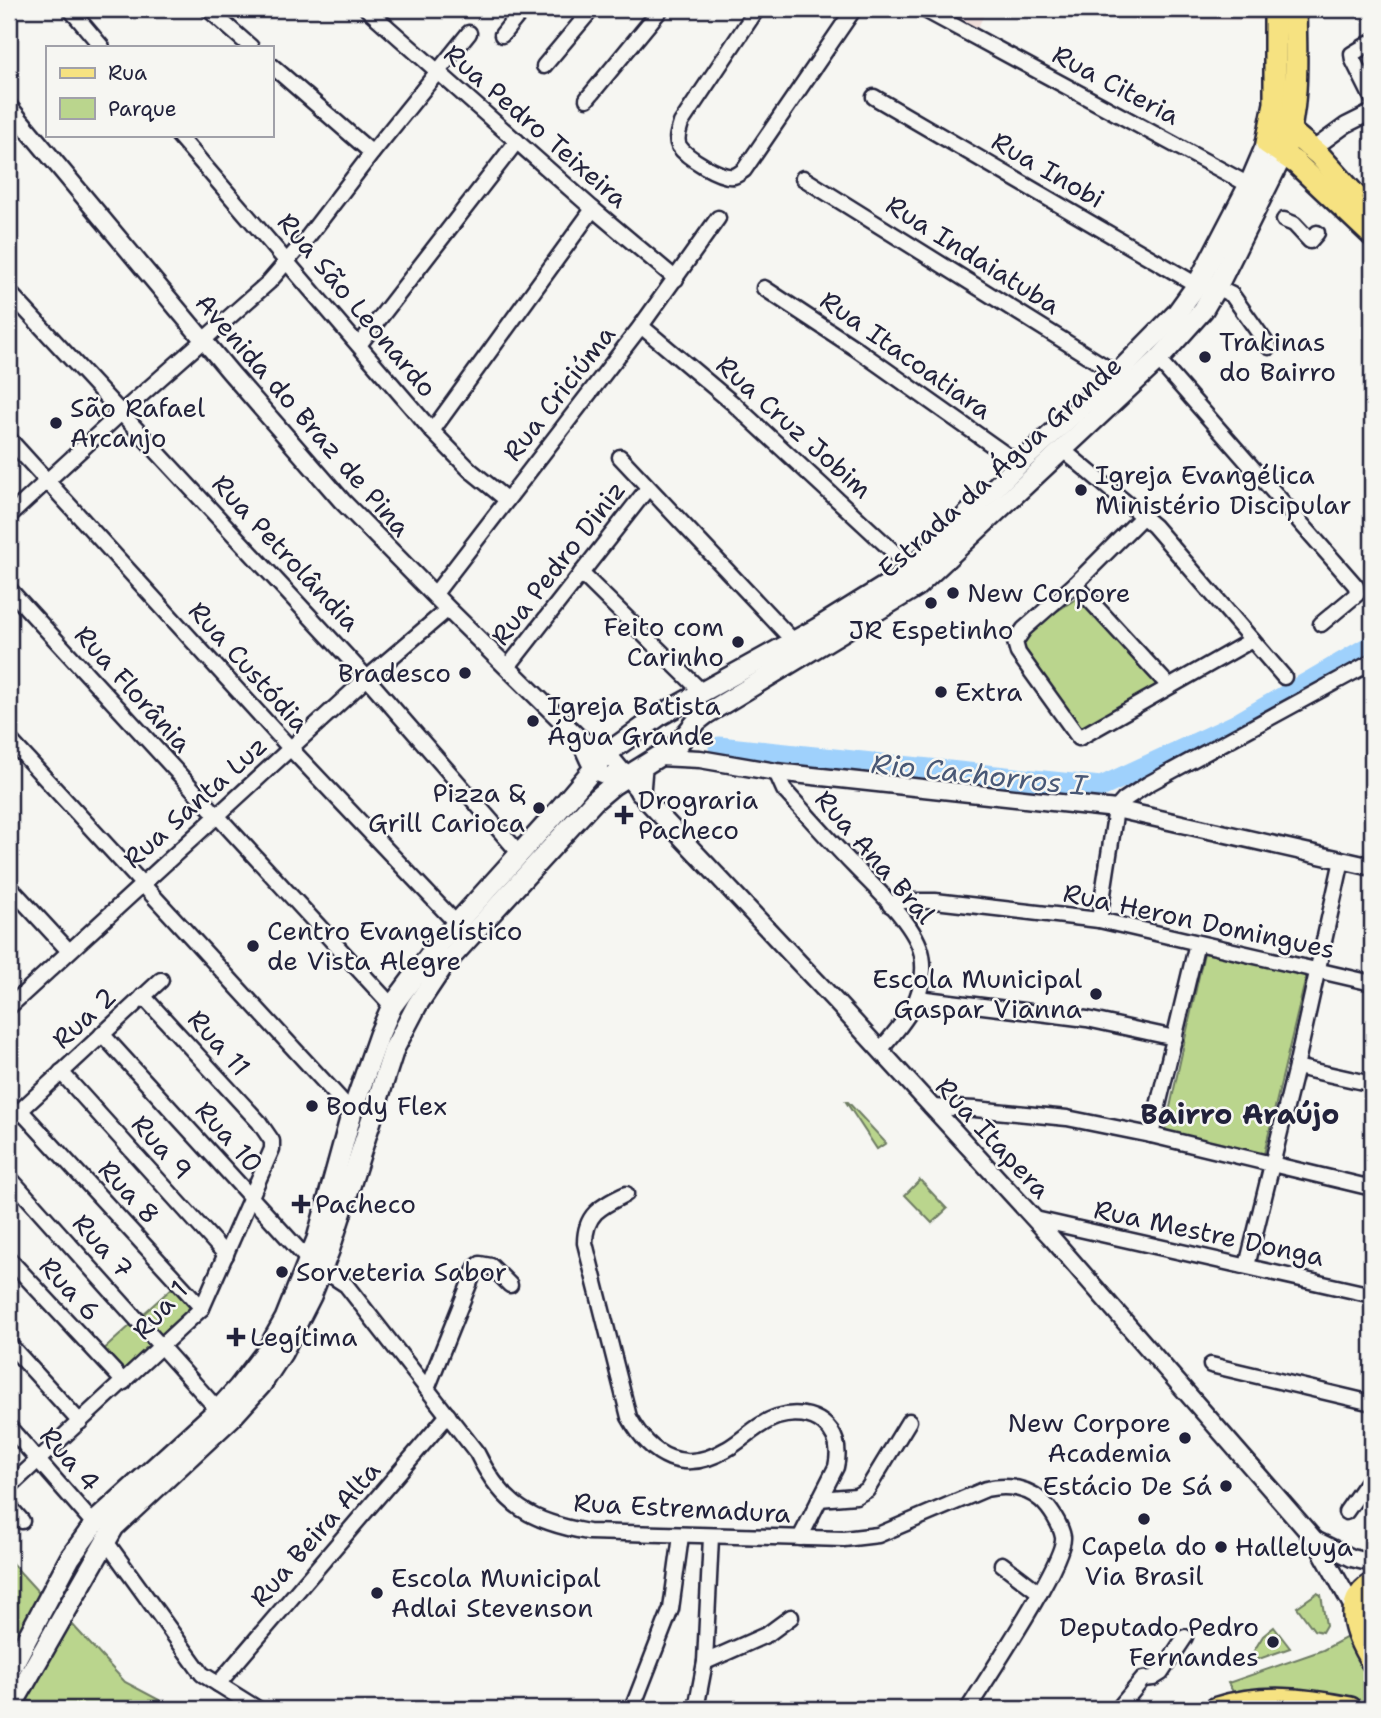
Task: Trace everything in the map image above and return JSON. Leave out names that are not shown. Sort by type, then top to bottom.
[{"type":"highway","points":[[1217,1709],[1259,1700],[1286,1700],[1350,1709]]},
{"type":"main road","name":"Estrada da Água Grande","points":[[853,617],[911,568],[1207,286],[1287,155],[1282,124],[1275,9]]},
{"type":"main road","name":"Estrada da Água Grande","points":[[1282,124],[1296,86],[1296,9]]},
{"type":"main road","points":[[1282,124],[1287,155],[1372,235]]},
{"type":"main road","name":"Estrada da Água Grande","points":[[9,1672],[70,1558],[132,1508],[223,1426],[261,1385],[290,1339],[394,1049],[417,1005],[443,966],[594,801],[677,746],[701,718],[799,648],[922,582],[1158,360],[1203,310],[1207,286],[1249,185],[1287,155]]},
{"type":"main road","points":[[1287,155],[1372,214]]},
{"type":"main road","name":"Estrada da Água Grande","points":[[10,1709],[100,1532],[124,1494],[218,1410],[238,1388],[268,1349],[316,1265],[317,1239],[370,1056],[393,1006],[433,950],[599,761],[659,716],[701,691],[799,648]]},
{"type":"main road","points":[[659,716],[673,721],[685,736]]},
{"type":"main road","points":[[635,772],[640,792]]},
{"type":"main road","points":[[1372,1584],[1362,1592],[1353,1606],[1356,1626],[1372,1662]]},
{"type":"street","points":[[70,9],[101,46]]},
{"type":"street","points":[[208,9],[250,46]]},
{"type":"street","name":"Rua Pedro Teixeira","points":[[367,9],[676,279]]},
{"type":"street","points":[[502,35],[523,9]]},
{"type":"street","points":[[544,66],[592,9]]},
{"type":"street","points":[[587,99],[660,9]]},
{"type":"street","points":[[757,9],[681,123],[677,137],[679,145],[687,154],[723,176],[733,176],[744,170],[854,9]]},
{"type":"street","name":"Rua Citeria","points":[[923,9],[1249,185]]},
{"type":"street","points":[[9,516],[269,282],[470,33]]},
{"type":"street","points":[[1372,42],[1352,54],[1372,98]]},
{"type":"street","points":[[273,67],[372,153]]},
{"type":"street","name":"Rua Inobi","points":[[874,97],[1207,286],[1233,295],[1269,346]]},
{"type":"street","name":"Avenida do Braz de Pina","points":[[9,107],[203,340],[342,501],[599,761],[635,772]]},
{"type":"street","points":[[1287,155],[1372,112]]},
{"type":"street","name":"Rua São Leonardo","points":[[179,136],[432,431],[470,470],[507,500]]},
{"type":"street","points":[[359,345],[517,141]]},
{"type":"street","name":"Rua Indaiatuba","points":[[803,178],[1117,374]]},
{"type":"street","points":[[432,431],[593,209]]},
{"type":"street","name":"Rua Criciúma","points":[[434,595],[641,326],[718,218]]},
{"type":"street","points":[[1284,220],[1294,224],[1310,241],[1317,233]]},
{"type":"street","name":"Rua Itacoatiara","points":[[764,288],[855,348],[1019,464]]},
{"type":"street","name":"Rua Petrolândia","points":[[9,292],[368,678],[520,854]]},
{"type":"street","name":"Rua Cruz Jobim","points":[[641,326],[735,405],[911,568]]},
{"type":"street","points":[[1158,360],[1356,586],[1357,594],[1321,624]]},
{"type":"street","name":"Rua Custódia","points":[[9,439],[290,748],[457,924]]},
{"type":"street","points":[[1063,450],[1143,516],[1284,677]]},
{"type":"street","points":[[620,457],[799,648]]},
{"type":"street","name":"Rua Pedro Diniz","points":[[507,668],[648,488]]},
{"type":"street","points":[[1143,516],[1017,637],[1015,642],[1018,653],[1079,738],[1252,640]]},
{"type":"street","points":[[581,573],[701,691]]},
{"type":"street","points":[[1075,584],[1169,686]]},
{"type":"street","name":"Rua Florânia","points":[[9,589],[393,1006]]},
{"type":"street","name":"Rua Santa Luz","points":[[9,1007],[290,748],[448,610]]},
{"type":"street","points":[[1099,920],[1116,809],[1124,800],[1148,784],[1372,662]]},
{"type":"street","points":[[685,736],[700,759]]},
{"type":"street","points":[[9,739],[352,1112]]},
{"type":"street","points":[[659,757],[700,759],[776,772],[1116,809],[1372,867]]},
{"type":"street","name":"Rua Ana Bral","points":[[776,772],[784,790],[890,905],[911,932],[920,950],[923,967],[918,998],[904,1023],[880,1050]]},
{"type":"street","name":"Rua Itapera","points":[[640,792],[880,1050],[1124,1319],[1315,1540],[1353,1606]]},
{"type":"street","points":[[1247,1266],[1296,1067],[1342,860]]},
{"type":"street","points":[[9,886],[69,951]]},
{"type":"street","name":"Rua Heron Domingues","points":[[890,905],[899,901],[935,901],[1099,920],[1372,982]]},
{"type":"street","points":[[1151,1135],[1197,943]]},
{"type":"street","name":"Rua 2","points":[[9,1121],[161,980]]},
{"type":"street","name":"Rua 11","points":[[143,996],[259,1122]]},
{"type":"street","points":[[918,998],[1087,1019],[1175,1038]]},
{"type":"street","name":"Rua 10","points":[[102,1034],[250,1197],[316,1265]]},
{"type":"street","points":[[1296,1067],[1372,1084]]},
{"type":"street","name":"Rua 9","points":[[61,1072],[226,1255]]},
{"type":"street","points":[[931,1107],[1067,1118],[1151,1135],[1372,1188]]},
{"type":"street","name":"Rua 8","points":[[20,1110],[202,1308]]},
{"type":"street","name":"Rua 1","points":[[9,1487],[162,1348],[202,1308],[272,1149],[272,1140],[259,1122]]},
{"type":"street","name":"Rua 7","points":[[9,1178],[218,1410]]},
{"type":"street","points":[[626,1194],[603,1205],[589,1218],[585,1243],[629,1417],[638,1434],[659,1453],[688,1462],[707,1460],[776,1417],[795,1414],[818,1419],[831,1428],[838,1443],[836,1467],[800,1538]]},
{"type":"street","name":"Rua Mestre Donga","points":[[1035,1219],[1372,1295]]},
{"type":"street","name":"Rua 6","points":[[9,1259],[124,1382]]},
{"type":"street","points":[[428,1389],[476,1267],[480,1264],[491,1266],[510,1285]]},
{"type":"street","name":"Rua Estremadura","points":[[316,1265],[346,1285],[477,1453],[488,1476],[518,1507],[554,1526],[588,1532],[844,1539],[878,1535],[986,1489],[1000,1486],[1021,1489],[1035,1496],[1046,1504],[1056,1520],[1063,1537],[1060,1553],[1040,1593],[968,1709]]},
{"type":"street","points":[[9,1344],[80,1422]]},
{"type":"street","points":[[1211,1365],[1372,1403]]},
{"type":"street","name":"Rua Beira Alta","points":[[218,1684],[448,1415]]},
{"type":"street","points":[[819,1499],[856,1496],[867,1490],[909,1421]]},
{"type":"street","name":"Rua 4","points":[[9,1427],[100,1532],[202,1674],[258,1709]]},
{"type":"street","points":[[1346,1512],[1372,1475]]},
{"type":"street","points":[[9,1506],[23,1521]]},
{"type":"street","points":[[632,1709],[671,1609],[681,1536]]},
{"type":"street","points":[[695,1709],[705,1662],[711,1537]]},
{"type":"street","name":"Rua Itapera","points":[[1315,1540],[1337,1552],[1372,1563]]},
{"type":"street","points":[[1002,1564],[1040,1593]]},
{"type":"street","points":[[705,1662],[768,1634],[791,1617]]},
{"type":"street","points":[[1118,1709],[1143,1679],[1153,1678],[1161,1673],[1185,1637]]},
{"type":"shaded area","points":[[941,9],[987,9],[977,29]]},
{"type":"shaded area","points":[[1130,9],[1263,9],[1263,20],[1130,19]]},
{"type":"green space","points":[[1079,597],[1162,686],[1083,732],[1017,637]]},
{"type":"green space","points":[[1204,953],[1307,973],[1263,1158],[1165,1130]]},
{"type":"green space","points":[[848,1102],[886,1143],[877,1149]]},
{"type":"green space","points":[[920,1180],[947,1209],[932,1223],[905,1195]]},
{"type":"green space","points":[[172,1288],[192,1310],[162,1337],[142,1315]]},
{"type":"green space","points":[[131,1325],[151,1347],[122,1374],[101,1352]]},
{"type":"green space","points":[[9,1560],[40,1594],[9,1652]]},
{"type":"green space","points":[[1317,1593],[1321,1595],[1326,1625],[1322,1632],[1314,1630],[1297,1607]]},
{"type":"green space","points":[[70,1622],[125,1682],[176,1709],[38,1709],[27,1699]]},
{"type":"green space","points":[[1274,1627],[1290,1648],[1256,1660],[1252,1654],[1263,1636]]},
{"type":"green space","points":[[1351,1635],[1372,1672],[1372,1706],[1349,1700],[1235,1695],[1228,1683],[1323,1650]]},
{"type":"waterway","name":"Rio Cachorros I","points":[[719,747],[1101,787],[1235,725],[1372,645]]},
{"type":"place","name":"Trakinas do Bairro","points":[[1205,357]]},
{"type":"place","name":"São Rafael Arcanjo","points":[[56,423]]},
{"type":"place","name":"Igreja Evangélica Ministério Discipular","points":[[1081,490]]},
{"type":"place","name":"New Corpore","points":[[953,593]]},
{"type":"place","name":"JR Espetinho","points":[[931,603]]},
{"type":"place","name":"Feito com Carinho","points":[[738,642]]},
{"type":"place","name":"Bradesco","points":[[465,673]]},
{"type":"place","name":"Extra","points":[[941,692]]},
{"type":"place","name":"Igreja Batista Água Grande","points":[[533,721]]},
{"type":"place","name":"Pizza & Grill Carioca","points":[[539,808]]},
{"type":"place","name":"Drograria Pacheco","points":[[624,815]]},
{"type":"place","name":"Centro Evangelístico de Vista Alegre","points":[[253,946]]},
{"type":"place","name":"Escola Municipal Gaspar Vianna","points":[[1096,994]]},
{"type":"place","name":"Body Flex","points":[[312,1106]]},
{"type":"place","name":"Pacheco","points":[[301,1204]]},
{"type":"place","name":"Sorveteria Sabor","points":[[282,1272]]},
{"type":"place","name":"Legítima","points":[[236,1337]]},
{"type":"place","name":"New Corpore Academia","points":[[1185,1438]]},
{"type":"place","name":"Estácio De Sá","points":[[1226,1486]]},
{"type":"place","name":"Capela do Via Brasil","points":[[1144,1519]]},
{"type":"place","name":"Halleluya","points":[[1221,1547]]},
{"type":"place","name":"Escola Municipal Adlai Stevenson","points":[[377,1593]]},
{"type":"place","name":"Deputado Pedro Fernandes","points":[[1273,1642]]},
{"type":"district","name":"Bairro Araújo","points":[[1240,1114]]}]
